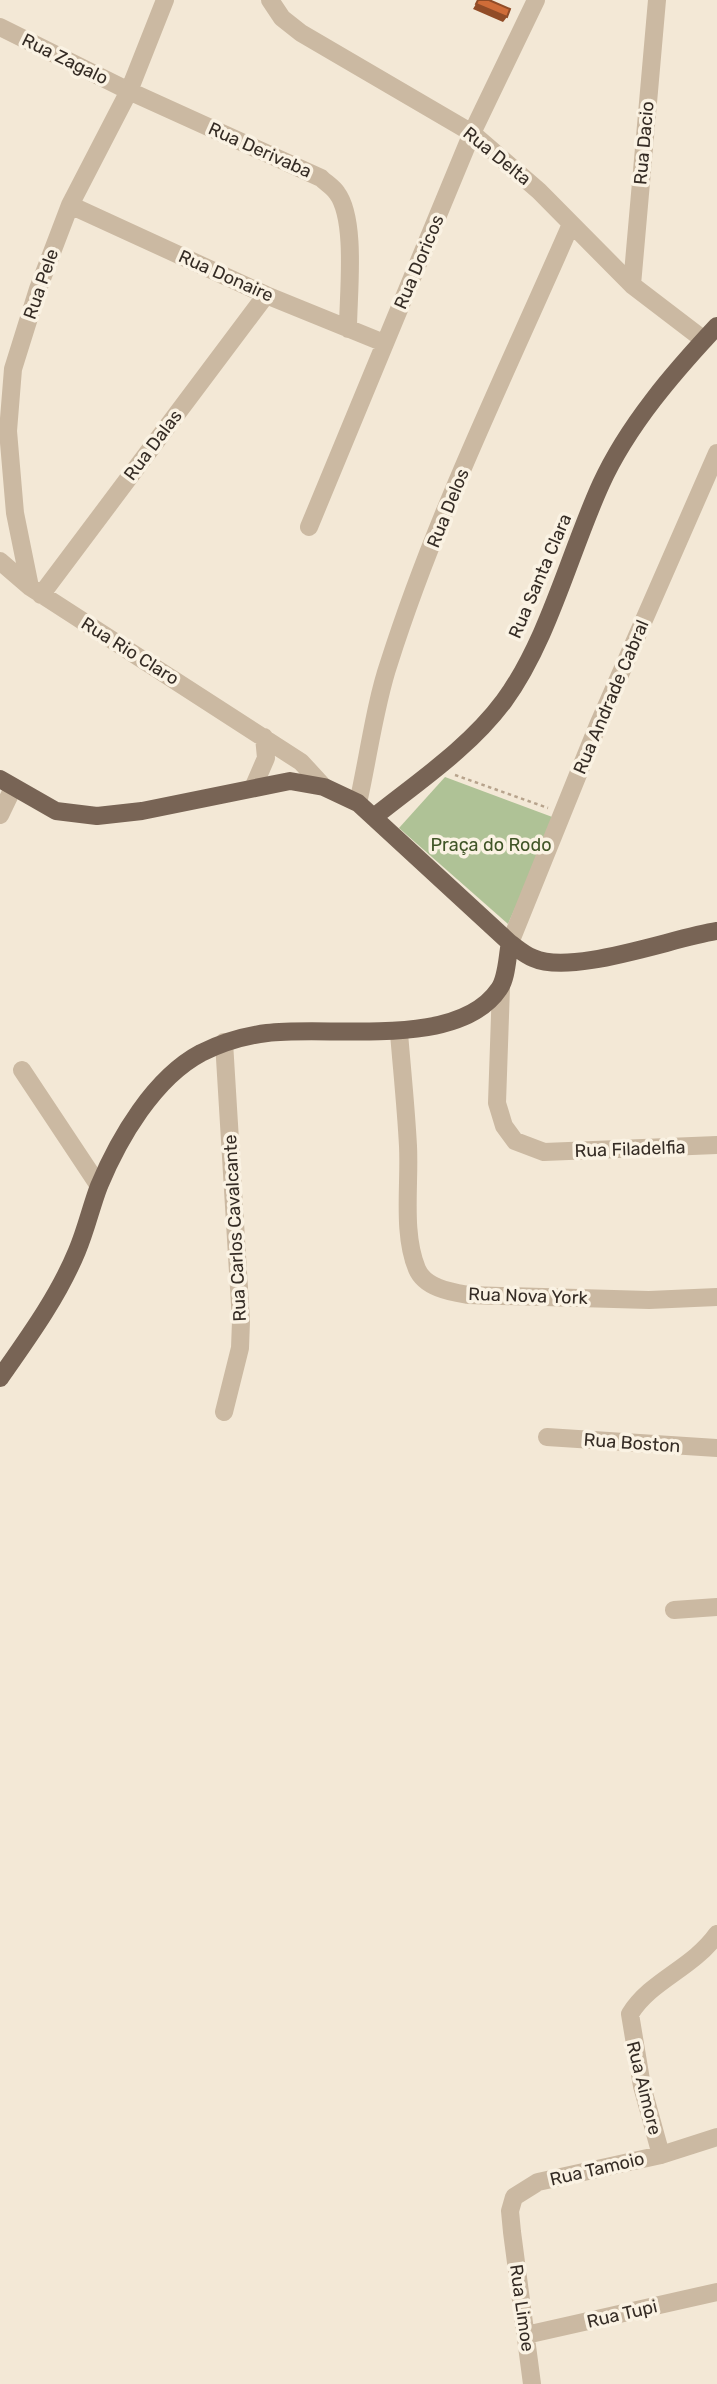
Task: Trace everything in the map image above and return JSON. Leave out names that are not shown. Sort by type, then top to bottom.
[{"type":"main road","name":"Rua Santa Clara","points":[[374,817],[439,769],[505,700],[552,604],[602,481],[636,425],[717,326]]},
{"type":"main road","points":[[6,784],[56,811],[97,816],[142,811],[290,781],[324,787],[358,803],[510,943],[533,959],[554,963],[594,959],[717,931]]},
{"type":"main road","points":[[0,1378],[57,1291],[77,1252],[99,1186],[121,1143],[152,1096],[176,1071],[198,1055],[224,1042],[265,1033],[302,1030],[399,1033],[454,1020],[476,1011],[501,986],[510,943]]},
{"type":"street","name":"Rua Pele","points":[[35,591],[15,513],[8,431],[13,369],[38,289],[70,205],[129,91],[165,0]]},
{"type":"street","name":"Rua Delta","points":[[270,0],[282,18],[300,33],[472,133],[539,191],[632,285],[704,340]]},
{"type":"street","name":"Rua Doricos","points":[[309,527],[472,133],[536,0]]},
{"type":"street","name":"Rua Dacio","points":[[632,285],[657,0]]},
{"type":"street","name":"Rua Zagalo","points":[[0,27],[129,91]]},
{"type":"street","name":"Rua Derivaba","points":[[129,91],[321,178],[338,193],[344,208],[348,237],[348,329]]},
{"type":"street","name":"Rua Donaire","points":[[70,205],[266,295],[384,343]]},
{"type":"street","name":"Rua Delos","points":[[358,803],[388,665],[403,622],[451,497],[571,224]]},
{"type":"street","name":"Rua Dalas","points":[[35,591],[266,295]]},
{"type":"street","name":"Rua Andrade Cabral","points":[[510,943],[562,813],[717,453]]},
{"type":"street","name":"Rua Rio Claro","points":[[0,561],[35,591],[301,762],[324,787]]},
{"type":"street","points":[[253,788],[266,758],[264,737]]},
{"type":"street","points":[[0,815],[6,784]]},
{"type":"street","name":"Rua Filadelfia","points":[[501,986],[496,1103],[504,1126],[515,1141],[544,1152],[717,1145]]},
{"type":"street","name":"Rua Nova York","points":[[399,1033],[408,1147],[410,1238],[418,1271],[429,1282],[447,1292],[468,1295],[649,1300],[717,1297]]},
{"type":"street","name":"Rua Carlos Cavalcante","points":[[224,1042],[241,1321],[240,1348],[224,1412]]},
{"type":"street","points":[[22,1070],[99,1186]]},
{"type":"street","name":"Rua Boston","points":[[547,1437],[717,1448]]},
{"type":"street","points":[[674,1610],[717,1607]]},
{"type":"street","name":"Rua Aimore","points":[[661,2155],[642,2086],[630,2014],[647,1993],[701,1956],[717,1934]]},
{"type":"street","name":"Rua Tamoio","points":[[512,2232],[510,2211],[514,2197],[538,2182],[661,2155],[717,2137]]},
{"type":"street","name":"Rua Limoe","points":[[512,2232],[532,2384]]},
{"type":"street","name":"Rua Tupi","points":[[526,2335],[717,2292]]},
{"type":"path","points":[[439,769],[562,813]]},
{"type":"green space","name":"Praça do Rodo","points":[[445,777],[555,818],[508,924],[399,828]]},
{"type":"building","points":[[478,0],[489,0],[510,9],[507,17],[476,4]]}]
